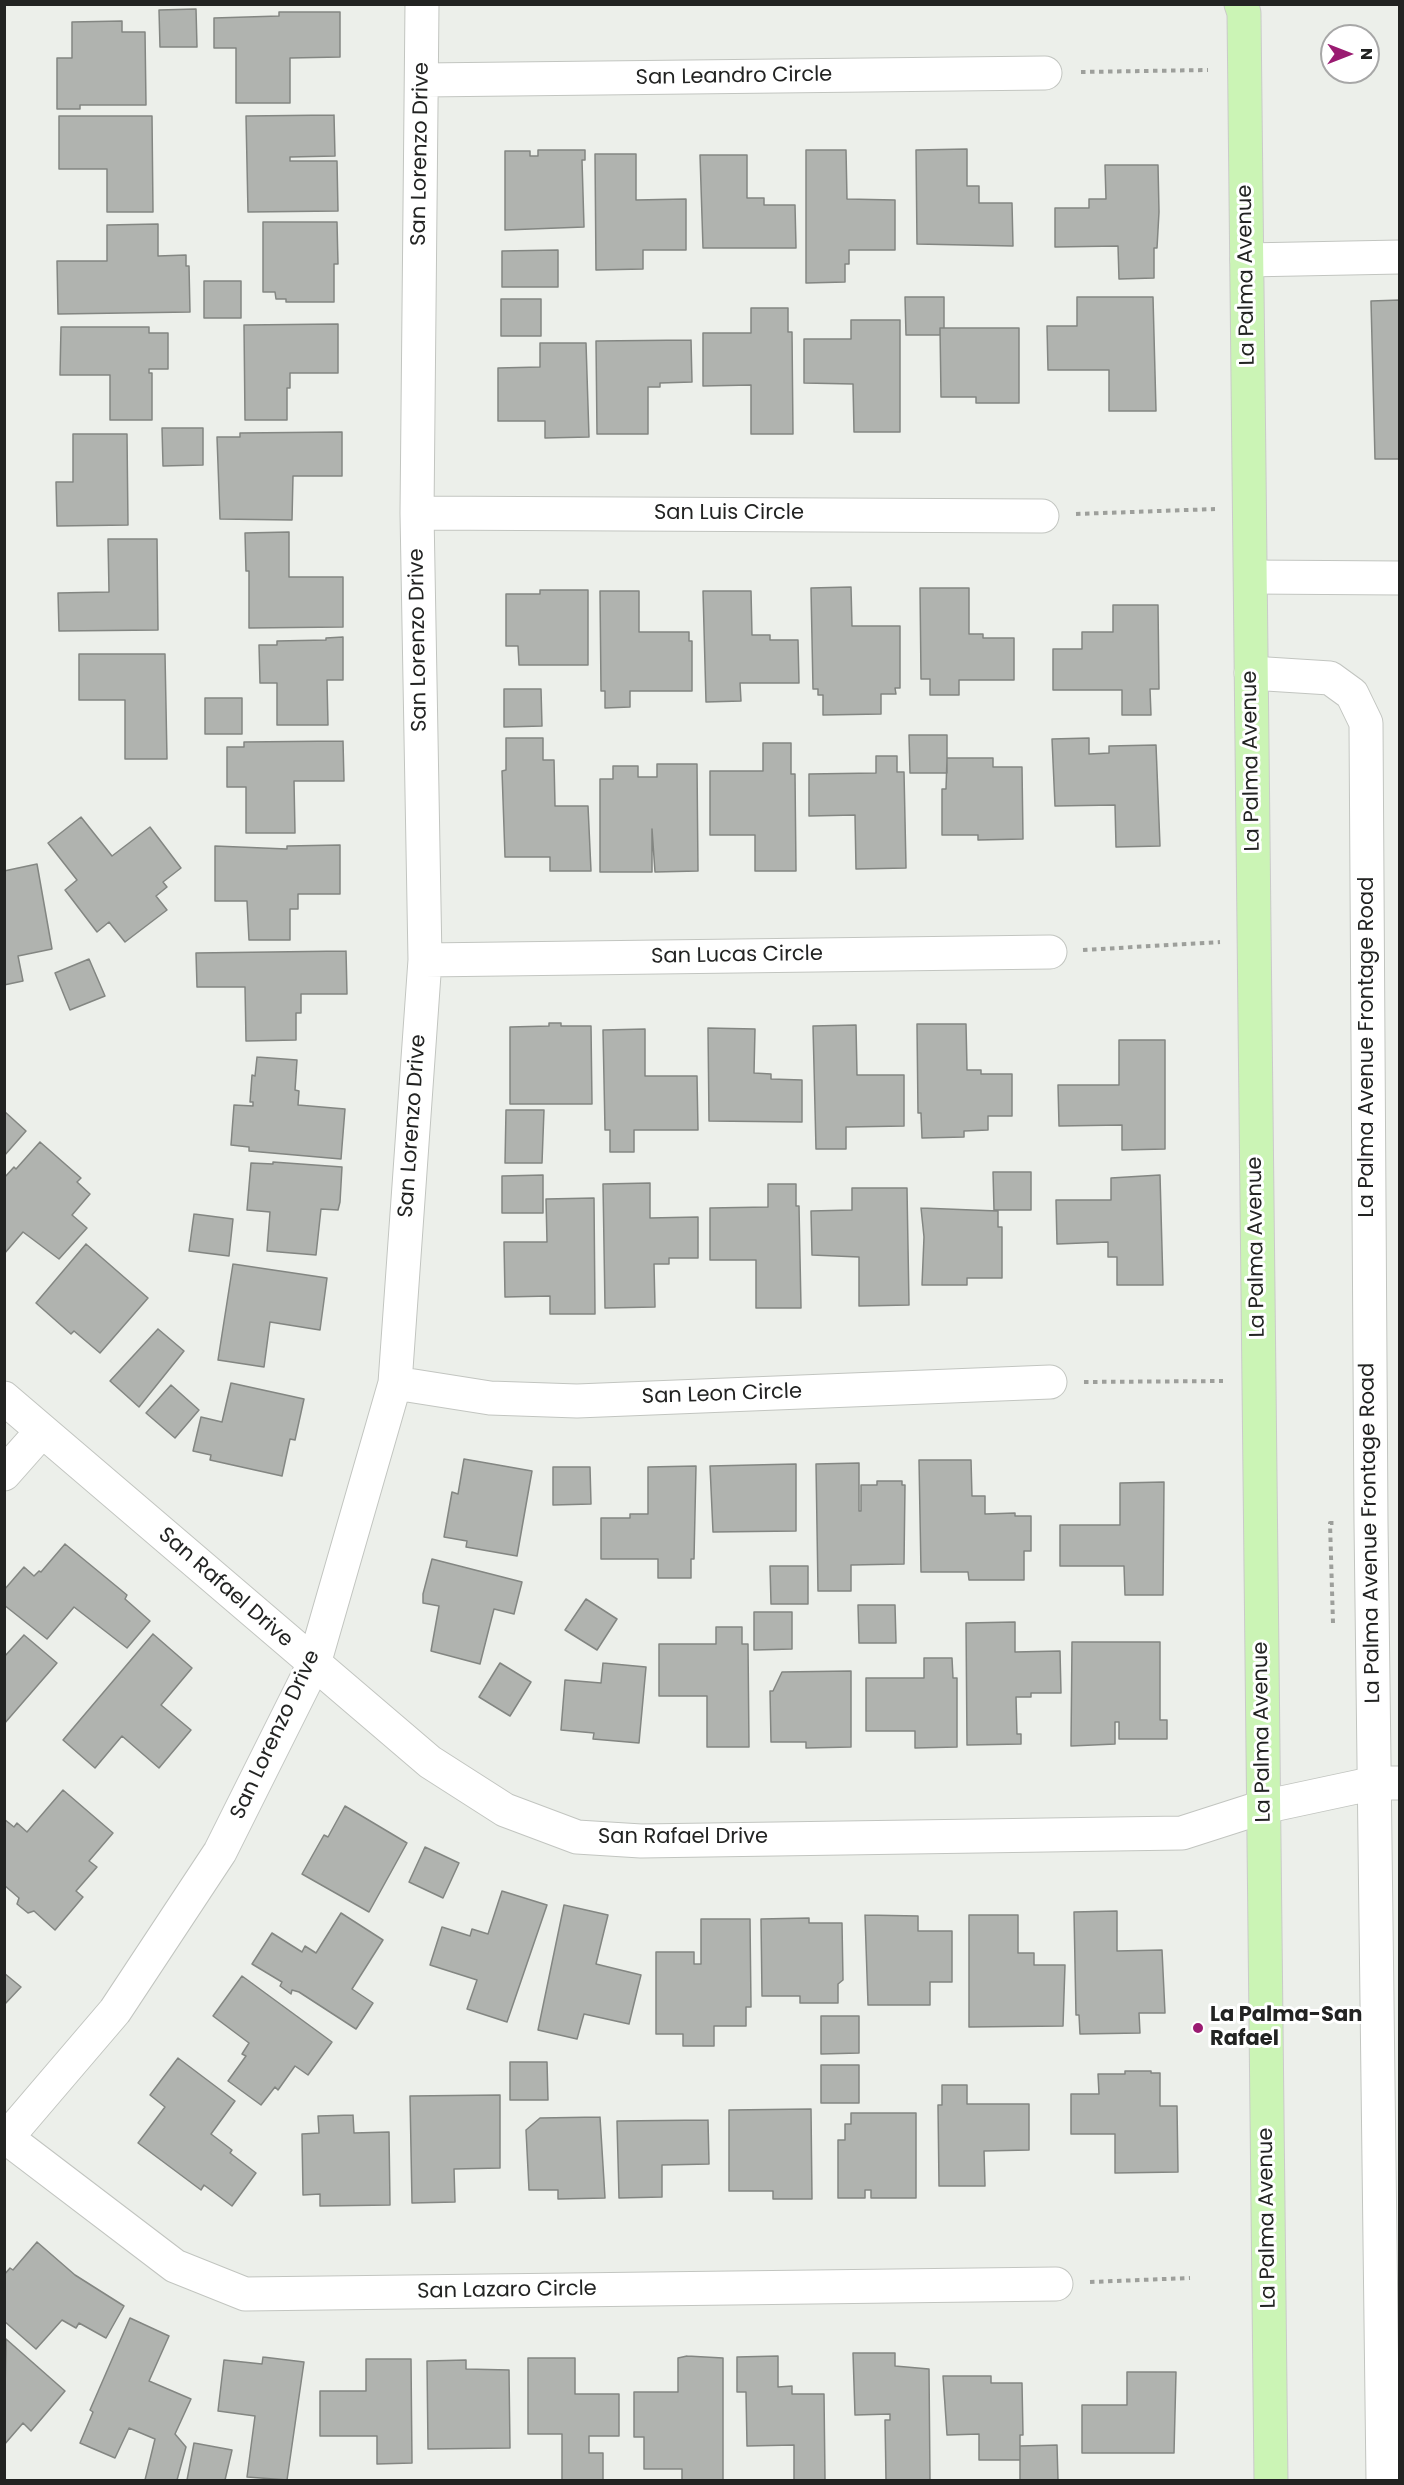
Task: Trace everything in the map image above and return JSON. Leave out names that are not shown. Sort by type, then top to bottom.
[{"type":"main road","name":"La Palma Avenue","points":[[1244,7],[1271,2481]]},
{"type":"street","name":"San Lorenzo Drive","points":[[6,2140],[115,2011],[220,1852],[314,1664],[395,1383],[425,960],[417,513],[422,4]]},
{"type":"street","name":"San Leandro Circle","points":[[423,80],[1045,73]]},
{"type":"street","points":[[1247,260],[1400,257]]},
{"type":"street","name":"San Luis Circle","points":[[417,513],[1042,516]]},
{"type":"street","points":[[1251,577],[1400,578]]},
{"type":"street","name":"La Palma Avenue Frontage Road","points":[[1251,673],[1330,678],[1352,694],[1366,723],[1387,1783],[1383,2481]]},
{"type":"street","name":"San Lucas Circle","points":[[425,960],[1050,952]]},
{"type":"street","name":"San Leon Circle","points":[[395,1383],[490,1398],[578,1401],[1050,1382]]},
{"type":"street","name":"San Rafael Drive","points":[[4,1398],[429,1762],[505,1810],[578,1837],[641,1841],[1182,1833],[1263,1807],[1387,1783]]},
{"type":"street","points":[[4,1474],[42,1431]]},
{"type":"street","name":"San Lazaro Circle","points":[[6,2140],[175,2266],[245,2294],[1056,2284]]},
{"type":"path","points":[[1045,73],[1245,69]]},
{"type":"path","points":[[1042,516],[1249,508]]},
{"type":"path","points":[[1050,952],[1254,940]]},
{"type":"path","points":[[1050,1382],[1259,1381]]},
{"type":"path","points":[[1056,2284],[1190,2278]]},
{"type":"building","points":[[196,9],[197,47],[160,47],[159,10]]},
{"type":"building","points":[[279,12],[340,12],[340,57],[290,58],[290,103],[236,103],[236,48],[214,48],[214,18],[279,16]]},
{"type":"building","points":[[122,21],[122,32],[145,32],[146,105],[80,105],[80,109],[57,109],[57,58],[72,58],[72,22]]},
{"type":"building","points":[[334,115],[335,156],[290,157],[290,161],[337,161],[338,211],[248,212],[246,116]]},
{"type":"building","points":[[59,116],[152,116],[153,212],[107,212],[107,169],[59,169]]},
{"type":"building","points":[[967,149],[967,186],[979,186],[979,203],[1012,203],[1013,246],[917,244],[916,150]]},
{"type":"building","points":[[538,150],[585,150],[585,160],[582,160],[584,227],[505,230],[505,151],[530,151],[530,156],[538,156]]},
{"type":"building","points":[[806,150],[846,150],[847,199],[895,200],[895,250],[849,250],[849,264],[845,264],[845,282],[806,283]]},
{"type":"building","points":[[595,154],[636,154],[636,200],[686,199],[686,250],[643,250],[643,269],[596,270]]},
{"type":"building","points":[[700,155],[747,155],[747,198],[764,198],[764,205],[795,205],[796,248],[703,248]]},
{"type":"building","points":[[1105,165],[1158,165],[1159,212],[1157,248],[1154,248],[1154,278],[1119,279],[1118,246],[1055,247],[1055,208],[1089,208],[1089,199],[1106,199]]},
{"type":"building","points":[[263,222],[337,222],[338,264],[334,264],[334,302],[286,302],[286,299],[276,299],[275,292],[263,292]]},
{"type":"building","points":[[158,224],[158,256],[186,255],[186,266],[189,266],[190,312],[58,314],[57,261],[107,261],[107,225]]},
{"type":"building","points":[[558,250],[558,287],[502,287],[502,251]]},
{"type":"building","points":[[204,281],[241,281],[241,318],[204,318]]},
{"type":"building","points":[[905,297],[944,297],[944,328],[940,328],[940,335],[906,335]]},
{"type":"building","points":[[1077,297],[1153,297],[1156,411],[1109,411],[1109,370],[1048,370],[1047,326],[1077,326]]},
{"type":"building","points":[[501,299],[541,299],[541,336],[501,336]]},
{"type":"building","points":[[1400,300],[1400,459],[1375,459],[1371,301]]},
{"type":"building","points":[[751,308],[788,308],[788,332],[792,332],[793,434],[751,434],[751,385],[703,386],[703,333],[751,333]]},
{"type":"building","points":[[851,320],[900,320],[900,432],[854,432],[853,384],[804,383],[804,339],[851,339]]},
{"type":"building","points":[[338,324],[338,373],[290,373],[290,388],[287,388],[287,420],[245,420],[244,325]]},
{"type":"building","points":[[61,327],[149,327],[149,333],[168,333],[168,369],[149,369],[149,373],[152,373],[152,420],[110,420],[110,375],[60,375]]},
{"type":"building","points":[[940,328],[1019,328],[1019,403],[976,403],[976,397],[941,397]]},
{"type":"building","points":[[691,340],[692,382],[660,383],[660,387],[648,387],[648,434],[597,434],[596,341]]},
{"type":"building","points":[[540,343],[586,343],[589,437],[545,438],[545,421],[498,421],[498,368],[540,367]]},
{"type":"building","points":[[162,428],[203,428],[203,465],[163,466]]},
{"type":"building","points":[[342,432],[342,476],[293,476],[292,520],[220,519],[217,437],[240,437],[240,433]]},
{"type":"building","points":[[73,434],[127,434],[128,525],[57,526],[56,482],[73,482]]},
{"type":"building","points":[[289,532],[289,577],[343,577],[343,627],[249,628],[249,571],[246,571],[245,533]]},
{"type":"building","points":[[108,539],[157,539],[158,630],[59,631],[58,593],[109,592]]},
{"type":"building","points":[[851,587],[852,626],[900,626],[900,688],[895,688],[896,694],[881,694],[881,714],[823,715],[823,695],[818,695],[818,689],[813,689],[811,588]]},
{"type":"building","points":[[920,588],[969,588],[969,634],[983,634],[983,638],[1014,638],[1014,680],[959,680],[959,695],[930,695],[930,679],[921,679]]},
{"type":"building","points":[[540,590],[588,590],[588,665],[519,665],[518,646],[506,646],[506,594],[540,594]]},
{"type":"building","points":[[600,591],[639,591],[639,632],[689,632],[689,641],[692,641],[692,691],[630,691],[630,707],[605,708],[605,691],[601,691]]},
{"type":"building","points":[[703,591],[751,591],[752,635],[770,635],[770,640],[798,640],[799,683],[740,683],[741,701],[706,702]]},
{"type":"building","points":[[1113,605],[1158,605],[1159,689],[1150,689],[1151,715],[1122,715],[1122,690],[1053,690],[1053,649],[1082,649],[1082,632],[1113,632]]},
{"type":"building","points":[[343,637],[343,680],[327,680],[328,725],[277,725],[277,683],[260,683],[259,645],[277,645],[277,641],[326,640],[326,638]]},
{"type":"building","points":[[79,654],[165,654],[167,759],[125,759],[125,700],[79,700]]},
{"type":"building","points":[[504,689],[541,689],[542,726],[504,727]]},
{"type":"building","points":[[205,698],[242,698],[242,734],[205,734]]},
{"type":"building","points":[[909,735],[947,735],[947,773],[910,773]]},
{"type":"building","points":[[506,738],[543,738],[543,760],[554,760],[555,806],[588,806],[591,871],[550,871],[550,857],[505,857],[502,771],[506,770]]},
{"type":"building","points":[[1089,738],[1089,754],[1109,753],[1109,746],[1156,745],[1160,846],[1116,847],[1115,805],[1055,806],[1052,739]]},
{"type":"building","points":[[343,741],[344,781],[294,781],[295,833],[246,833],[246,787],[227,787],[227,747],[244,747],[244,742]]},
{"type":"building","points":[[763,743],[791,743],[791,774],[795,774],[796,871],[755,871],[755,835],[710,835],[710,771],[763,771]]},
{"type":"building","points":[[876,756],[897,756],[897,772],[904,772],[906,868],[856,869],[855,815],[809,816],[809,774],[876,773]]},
{"type":"building","points":[[947,758],[993,758],[993,767],[1022,767],[1023,839],[978,840],[978,835],[942,835],[942,789],[946,789]]},
{"type":"building","points":[[657,764],[697,764],[698,871],[655,872],[652,829],[652,872],[600,872],[600,779],[613,779],[613,766],[638,766],[638,777],[657,777]]},
{"type":"building","points":[[81,817],[112,856],[150,827],[181,868],[163,882],[167,887],[156,896],[167,910],[125,942],[109,922],[97,932],[65,890],[77,880],[48,843]]},
{"type":"building","points":[[340,845],[340,894],[298,894],[298,909],[290,909],[290,940],[249,940],[247,901],[215,901],[215,846],[287,849],[287,846]]},
{"type":"building","points":[[37,864],[52,949],[18,956],[23,981],[4,985],[4,871]]},
{"type":"building","points":[[346,951],[347,994],[301,994],[301,1013],[296,1013],[296,1040],[246,1041],[245,987],[197,987],[196,953]]},
{"type":"building","points":[[89,959],[105,996],[70,1010],[55,973]]},
{"type":"building","points":[[549,1023],[561,1023],[561,1026],[591,1026],[592,1104],[510,1104],[510,1027],[549,1026]]},
{"type":"building","points":[[917,1024],[966,1024],[967,1070],[981,1070],[981,1074],[1012,1074],[1012,1116],[988,1116],[988,1130],[964,1131],[964,1137],[922,1138],[921,1113],[918,1113]]},
{"type":"building","points":[[856,1025],[857,1075],[904,1075],[904,1126],[846,1127],[846,1149],[816,1149],[813,1026]]},
{"type":"building","points":[[708,1028],[755,1029],[754,1073],[771,1074],[771,1079],[802,1080],[802,1122],[709,1121]]},
{"type":"building","points":[[645,1029],[645,1076],[697,1076],[698,1130],[634,1130],[634,1152],[610,1152],[610,1130],[605,1130],[603,1030]]},
{"type":"building","points":[[1119,1040],[1165,1040],[1165,1149],[1122,1150],[1122,1125],[1059,1126],[1058,1085],[1119,1085]]},
{"type":"building","points":[[257,1057],[297,1060],[295,1090],[299,1091],[298,1105],[345,1109],[341,1159],[249,1151],[249,1147],[231,1145],[234,1105],[253,1106],[253,1102],[250,1102],[252,1075],[255,1076]]},
{"type":"building","points":[[506,1110],[544,1110],[542,1163],[505,1163]]},
{"type":"building","points":[[4,1111],[26,1131],[4,1156]]},
{"type":"building","points":[[40,1142],[81,1178],[77,1182],[90,1194],[72,1215],[87,1228],[59,1259],[23,1232],[4,1254],[4,1178],[14,1167],[16,1169]]},
{"type":"building","points":[[273,1162],[342,1167],[338,1210],[321,1209],[316,1255],[267,1251],[270,1212],[247,1210],[251,1163],[273,1164]]},
{"type":"building","points":[[993,1172],[1031,1172],[1031,1210],[994,1210]]},
{"type":"building","points":[[543,1175],[543,1213],[502,1213],[502,1176]]},
{"type":"building","points":[[1160,1175],[1163,1285],[1117,1285],[1117,1257],[1108,1257],[1108,1242],[1057,1244],[1056,1200],[1111,1200],[1111,1178]]},
{"type":"building","points":[[650,1183],[650,1218],[698,1217],[698,1258],[669,1258],[669,1264],[654,1264],[655,1307],[605,1308],[603,1184]]},
{"type":"building","points":[[768,1184],[796,1184],[796,1206],[799,1206],[801,1308],[756,1308],[756,1260],[710,1260],[710,1208],[768,1207]]},
{"type":"building","points":[[852,1188],[907,1188],[909,1305],[859,1306],[859,1257],[812,1255],[811,1211],[852,1210]]},
{"type":"building","points":[[594,1198],[595,1314],[550,1314],[550,1296],[505,1297],[504,1242],[547,1242],[546,1199]]},
{"type":"building","points":[[921,1208],[998,1211],[998,1227],[1002,1227],[1002,1278],[967,1278],[967,1285],[922,1285],[924,1237]]},
{"type":"building","points":[[194,1214],[233,1219],[229,1256],[189,1251]]},
{"type":"building","points":[[86,1244],[148,1298],[100,1353],[74,1331],[71,1334],[36,1303]]},
{"type":"building","points":[[233,1264],[327,1278],[320,1330],[270,1322],[264,1367],[218,1360]]},
{"type":"building","points":[[158,1329],[184,1351],[139,1407],[110,1381]]},
{"type":"building","points":[[231,1383],[304,1399],[295,1440],[290,1439],[282,1476],[210,1460],[211,1455],[193,1451],[201,1417],[222,1422]]},
{"type":"building","points":[[171,1385],[199,1410],[175,1438],[146,1413]]},
{"type":"building","points":[[464,1459],[532,1471],[517,1556],[466,1547],[467,1541],[444,1537],[452,1492],[458,1494]]},
{"type":"building","points":[[919,1460],[971,1460],[972,1496],[985,1496],[985,1514],[1015,1513],[1015,1516],[1031,1516],[1031,1551],[1024,1551],[1024,1580],[969,1580],[968,1572],[921,1572]]},
{"type":"building","points":[[859,1463],[859,1511],[861,1511],[861,1485],[877,1485],[877,1481],[902,1481],[902,1485],[905,1485],[904,1564],[851,1565],[851,1591],[818,1591],[816,1464]]},
{"type":"building","points":[[796,1464],[796,1531],[713,1532],[710,1466]]},
{"type":"building","points":[[696,1466],[694,1559],[691,1559],[691,1578],[658,1578],[658,1559],[601,1559],[601,1518],[630,1518],[630,1514],[648,1514],[648,1467]]},
{"type":"building","points":[[553,1467],[590,1467],[591,1504],[553,1505]]},
{"type":"building","points":[[1164,1482],[1163,1595],[1125,1595],[1124,1566],[1060,1566],[1060,1525],[1120,1525],[1120,1483]]},
{"type":"building","points":[[65,1544],[127,1595],[125,1599],[150,1621],[127,1648],[74,1607],[47,1639],[4,1605],[4,1590],[24,1567],[34,1576],[39,1571],[41,1572]]},
{"type":"building","points":[[432,1559],[522,1582],[514,1614],[494,1609],[480,1664],[431,1651],[439,1606],[423,1603],[423,1594]]},
{"type":"building","points":[[770,1566],[808,1566],[808,1604],[771,1604]]},
{"type":"building","points":[[586,1599],[617,1619],[597,1650],[565,1630]]},
{"type":"building","points":[[858,1605],[895,1605],[896,1643],[859,1643]]},
{"type":"building","points":[[754,1612],[792,1612],[792,1649],[754,1650]]},
{"type":"building","points":[[1015,1622],[1015,1652],[1060,1651],[1061,1693],[1031,1693],[1031,1697],[1016,1697],[1017,1734],[1021,1734],[1021,1744],[967,1745],[966,1623]]},
{"type":"building","points":[[716,1627],[742,1627],[742,1644],[748,1644],[749,1747],[707,1747],[707,1696],[659,1696],[659,1644],[716,1644]]},
{"type":"building","points":[[153,1634],[192,1668],[161,1705],[191,1730],[159,1768],[122,1736],[95,1768],[63,1740]]},
{"type":"building","points":[[24,1635],[57,1663],[4,1724],[4,1657]]},
{"type":"building","points":[[1072,1642],[1160,1642],[1160,1720],[1167,1720],[1167,1739],[1119,1739],[1119,1722],[1115,1722],[1115,1744],[1071,1746]]},
{"type":"building","points":[[924,1658],[952,1658],[953,1678],[957,1678],[957,1747],[915,1748],[915,1731],[866,1731],[866,1678],[924,1678]]},
{"type":"building","points":[[500,1663],[531,1682],[510,1716],[479,1697]]},
{"type":"building","points":[[603,1663],[646,1667],[639,1743],[593,1739],[594,1733],[561,1730],[565,1680],[601,1683]]},
{"type":"building","points":[[851,1671],[851,1747],[806,1748],[806,1742],[771,1742],[770,1691],[773,1691],[782,1672]]},
{"type":"building","points":[[63,1790],[113,1833],[89,1861],[97,1867],[76,1891],[83,1897],[55,1930],[34,1911],[28,1913],[17,1904],[19,1898],[4,1885],[4,1819],[14,1827],[17,1823],[27,1832]]},
{"type":"building","points":[[345,1806],[407,1843],[369,1912],[302,1874],[324,1835],[328,1837]]},
{"type":"building","points":[[425,1847],[459,1863],[443,1898],[409,1882]]},
{"type":"building","points":[[502,1891],[547,1905],[507,2022],[467,2009],[477,1980],[430,1965],[442,1927],[470,1936],[472,1929],[488,1934]]},
{"type":"building","points":[[564,1905],[608,1915],[596,1964],[641,1975],[629,2024],[584,2014],[577,2039],[538,2030]]},
{"type":"building","points":[[1117,1911],[1117,1951],[1162,1950],[1165,2013],[1139,2013],[1140,2033],[1080,2034],[1079,2015],[1076,2015],[1074,1912]]},
{"type":"building","points":[[341,1913],[383,1940],[352,1989],[373,2003],[356,2029],[299,1992],[292,1990],[291,1994],[280,1986],[282,1982],[252,1964],[272,1933],[302,1952],[305,1946],[316,1953]]},
{"type":"building","points":[[865,1915],[918,1916],[918,1931],[952,1931],[952,1982],[930,1982],[930,2005],[868,2005]]},
{"type":"building","points":[[969,1915],[1018,1915],[1018,1953],[1034,1953],[1034,1965],[1065,1965],[1063,2026],[969,2027]]},
{"type":"building","points":[[809,1918],[809,1923],[842,1923],[843,1980],[838,1984],[838,2003],[800,2003],[800,1996],[762,1996],[761,1919]]},
{"type":"building","points":[[701,1919],[750,1919],[751,2007],[746,2007],[746,2026],[714,2026],[714,2046],[683,2046],[683,2034],[656,2034],[656,1952],[694,1952],[694,1964],[701,1964]]},
{"type":"building","points":[[4,1973],[21,1987],[4,2005]]},
{"type":"building","points":[[242,1976],[332,2042],[308,2075],[295,2066],[278,2090],[275,2087],[261,2105],[228,2081],[246,2056],[242,2054],[249,2043],[213,2016]]},
{"type":"building","points":[[821,2016],[859,2016],[859,2053],[821,2054]]},
{"type":"building","points":[[178,2058],[235,2101],[211,2134],[232,2150],[230,2153],[256,2173],[232,2206],[204,2185],[201,2190],[138,2143],[165,2107],[150,2095]]},
{"type":"building","points":[[510,2062],[547,2062],[548,2100],[510,2100]]},
{"type":"building","points":[[821,2065],[859,2065],[859,2103],[821,2103]]},
{"type":"building","points":[[1125,2071],[1160,2073],[1160,2106],[1177,2106],[1178,2172],[1115,2173],[1115,2134],[1071,2134],[1071,2094],[1099,2094],[1098,2074],[1125,2074]]},
{"type":"building","points":[[942,2085],[967,2085],[967,2104],[1029,2104],[1029,2150],[984,2151],[985,2186],[939,2186],[938,2105],[942,2105]]},
{"type":"building","points":[[500,2095],[500,2168],[454,2169],[455,2202],[412,2203],[410,2096]]},
{"type":"building","points":[[811,2109],[812,2199],[773,2199],[773,2191],[729,2191],[729,2110]]},
{"type":"building","points":[[851,2113],[916,2113],[916,2198],[871,2198],[871,2190],[865,2190],[865,2198],[838,2198],[838,2140],[845,2140],[845,2124],[851,2124]]},
{"type":"building","points":[[353,2115],[354,2133],[389,2132],[390,2205],[320,2206],[320,2194],[303,2195],[302,2134],[319,2133],[318,2116]]},
{"type":"building","points":[[600,2117],[605,2198],[558,2199],[558,2190],[529,2190],[526,2130],[540,2118]]},
{"type":"building","points":[[708,2120],[709,2164],[662,2165],[662,2197],[619,2198],[617,2121]]},
{"type":"building","points":[[37,2242],[75,2275],[124,2306],[106,2338],[79,2323],[76,2328],[62,2320],[36,2349],[4,2321],[4,2275],[10,2268],[13,2270]]},
{"type":"building","points":[[130,2318],[169,2336],[149,2381],[191,2399],[175,2434],[186,2447],[177,2480],[145,2480],[155,2439],[129,2428],[115,2458],[80,2443],[93,2412],[90,2410]]},
{"type":"building","points":[[6,2339],[65,2391],[31,2431],[23,2423],[4,2445]]},
{"type":"building","points":[[853,2353],[895,2353],[895,2366],[929,2369],[930,2480],[886,2480],[885,2420],[890,2420],[890,2414],[855,2415]]},
{"type":"building","points":[[687,2356],[723,2358],[723,2480],[682,2480],[682,2469],[644,2469],[644,2437],[634,2437],[634,2392],[678,2392],[678,2358]]},
{"type":"building","points":[[778,2356],[778,2387],[792,2386],[792,2394],[824,2394],[825,2480],[794,2480],[794,2445],[747,2446],[746,2392],[737,2392],[737,2357]]},
{"type":"building","points":[[263,2357],[304,2362],[287,2480],[247,2477],[255,2416],[218,2411],[224,2360],[262,2364]]},
{"type":"building","points":[[528,2358],[575,2358],[575,2394],[619,2394],[619,2436],[589,2436],[589,2453],[603,2453],[603,2480],[562,2480],[562,2434],[528,2434]]},
{"type":"building","points":[[366,2359],[411,2359],[412,2463],[377,2464],[377,2436],[320,2436],[320,2391],[366,2391]]},
{"type":"building","points":[[466,2360],[466,2369],[509,2370],[510,2448],[428,2449],[427,2361]]},
{"type":"building","points":[[1127,2372],[1176,2372],[1174,2453],[1082,2453],[1082,2405],[1127,2405]]},
{"type":"building","points":[[943,2376],[991,2376],[991,2383],[1022,2383],[1023,2435],[1020,2435],[1020,2460],[979,2460],[979,2434],[947,2435]]},
{"type":"building","points":[[194,2443],[232,2450],[225,2480],[187,2480]]},
{"type":"building","points":[[1057,2445],[1058,2480],[1020,2480],[1020,2446]]},
{"type":"place","name":"La Palma-San Rafael","points":[[1198,2028]]}]
